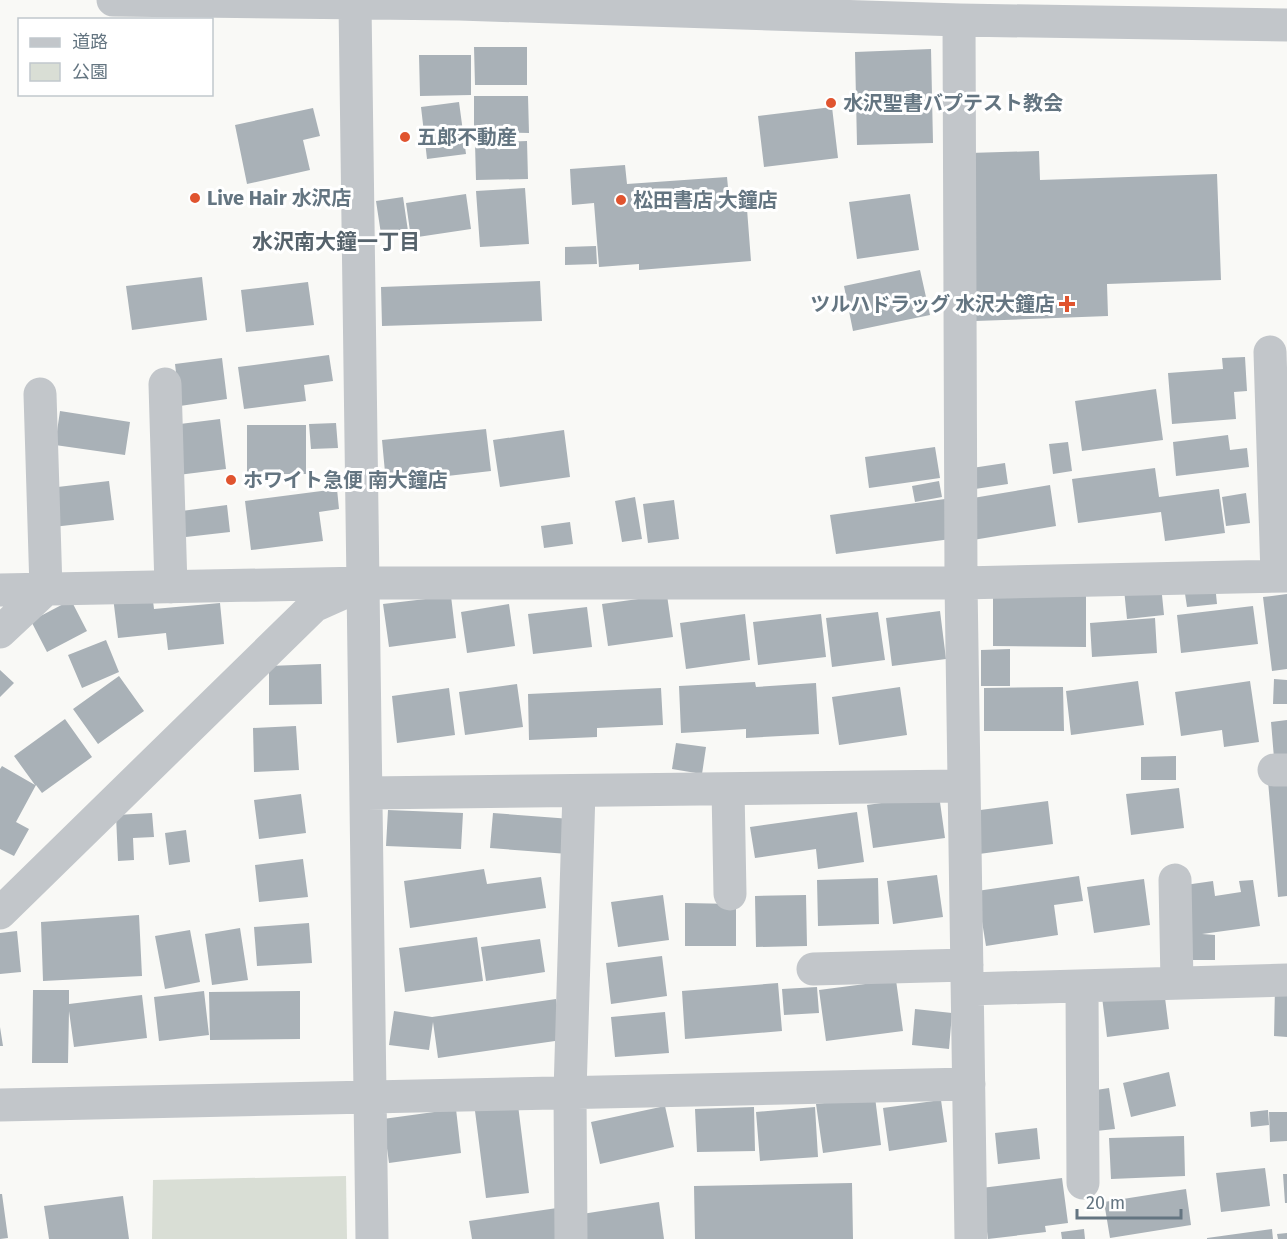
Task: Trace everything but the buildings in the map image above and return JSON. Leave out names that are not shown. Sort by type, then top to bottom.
[{"type":"street","points":[[113,0],[355,4],[460,2],[959,20],[1287,25]]},
{"type":"street","points":[[355,4],[365,583],[372,1239]]},
{"type":"street","points":[[959,20],[961,583],[971,1239]]},
{"type":"street","points":[[0,590],[365,583],[961,583],[1282,576],[1270,351]]},
{"type":"street","points":[[165,384],[171,587]]},
{"type":"street","points":[[0,632],[46,589],[40,394]]},
{"type":"street","points":[[0,913],[314,606],[365,583]]},
{"type":"street","points":[[367,793],[964,786]]},
{"type":"street","points":[[728,789],[730,894]]},
{"type":"street","points":[[571,1239],[570,1092],[579,791]]},
{"type":"street","points":[[1175,880],[1177,983]]},
{"type":"street","points":[[813,969],[1082,986],[1287,980]]},
{"type":"street","points":[[1082,986],[1083,1183]]},
{"type":"street","points":[[0,1105],[370,1095],[969,1084]]},
{"type":"green space","points":[[346,1176],[347,1239],[152,1239],[153,1180]]},
{"type":"place","name":"水沢聖書バプテスト教会","points":[[831,103]]},
{"type":"place","name":"五郎不動産","points":[[405,137]]},
{"type":"place","name":"Live Hair 水沢店","points":[[195,198]]},
{"type":"place","name":"松田書店 大鐘店","points":[[621,200]]},
{"type":"place","name":"ツルハドラッグ 水沢大鐘店","points":[[1067,304]]},
{"type":"place","name":"ホワイト急便 南大鐘店","points":[[231,480]]},
{"type":"district","name":"水沢南大鐘一丁目","points":[[336,242]]}]
